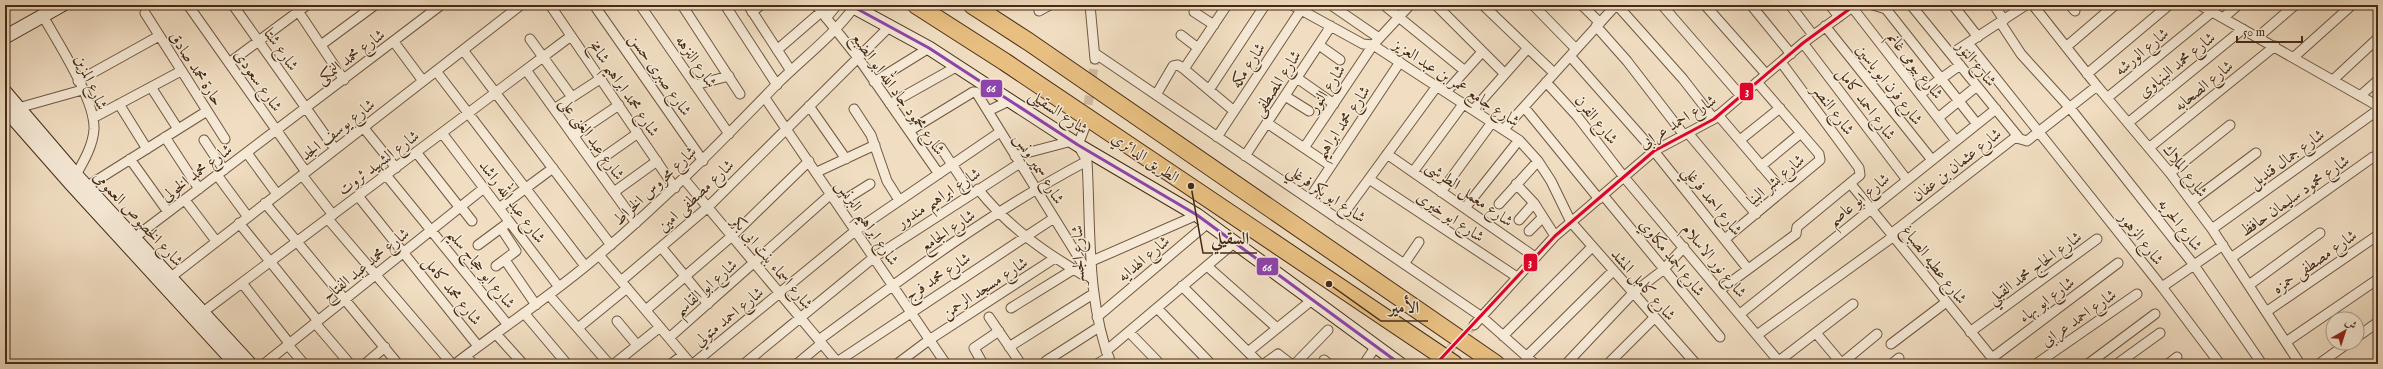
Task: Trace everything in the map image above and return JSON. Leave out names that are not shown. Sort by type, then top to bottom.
[{"type":"highway","name":"الطريق الدائري","points":[[916,5],[1005,62],[1443,363]]},
{"type":"highway","name":"الطريق الدائري","points":[[972,5],[1029,42],[1496,364]]},
{"type":"street","points":[[5,37],[62,5]]},
{"type":"street","name":"شارع سعودى","points":[[188,5],[277,130],[331,217],[375,275],[454,364]]},
{"type":"street","name":"شارع شتا","points":[[233,5],[335,149]]},
{"type":"street","points":[[229,63],[258,41],[296,8],[307,5]]},
{"type":"street","points":[[321,45],[375,5]]},
{"type":"street","name":"شارع محمد النمكى","points":[[277,130],[441,5]]},
{"type":"street","name":"شارع يوسف الجد","points":[[171,277],[521,5]]},
{"type":"street","name":"شارع محمد ابراهيم شامخ","points":[[550,5],[675,188]]},
{"type":"street","name":"شارع صبرى حسن","points":[[594,5],[703,161]]},
{"type":"street","name":"شارع النزهه","points":[[640,5],[729,134]]},
{"type":"street","points":[[682,5],[740,94]]},
{"type":"street","points":[[724,5],[777,85]]},
{"type":"street","points":[[761,5],[750,8],[791,71]]},
{"type":"street","points":[[777,50],[821,12],[837,5]]},
{"type":"street","points":[[1039,11],[1050,5]]},
{"type":"street","name":"شارع ابو بكر فرغلي","points":[[1090,5],[1095,57],[1156,95],[1482,317],[1526,357],[1536,364]]},
{"type":"street","points":[[1184,69],[1227,5]]},
{"type":"street","points":[[1209,90],[1265,5]]},
{"type":"street","name":"شارع جامع عمر بن عبد العزيز","points":[[1292,5],[1363,44],[1376,42],[1400,62],[1474,109],[1519,140],[1538,160],[1551,181],[1571,222]]},
{"type":"street","points":[[1331,5],[1376,42]]},
{"type":"street","points":[[1384,5],[1465,71]]},
{"type":"street","name":"شارع النور","points":[[1304,148],[1376,42],[1410,5]]},
{"type":"street","points":[[1436,5],[1505,74]]},
{"type":"street","points":[[1483,5],[1554,73]]},
{"type":"street","name":"شارع احمد فرغلي","points":[[1533,5],[1654,151],[1748,268]]},
{"type":"street","points":[[1582,5],[1686,134],[1756,214]]},
{"type":"street","points":[[1504,129],[1616,5],[1716,117],[1740,140],[1783,192]]},
{"type":"street","points":[[1662,5],[1741,96]]},
{"type":"street","points":[[1705,5],[1766,74]]},
{"type":"street","points":[[1751,5],[1791,54]]},
{"type":"street","points":[[1790,5],[1813,35]]},
{"type":"street","points":[[1830,5],[1839,17]]},
{"type":"street","points":[[1873,5],[1886,9],[1977,124]]},
{"type":"street","name":"شارع النور","points":[[1911,5],[2020,139]]},
{"type":"street","points":[[1953,5],[1978,37]]},
{"type":"street","name":"شارع الحريه","points":[[1994,5],[2021,54],[2070,108],[2194,265],[2262,364]]},
{"type":"street","points":[[1952,54],[2026,5]]},
{"type":"street","name":"شارع الملاك","points":[[2033,5],[2087,74],[2150,147],[2192,201],[2223,245],[2300,364]]},
{"type":"street","points":[[2066,47],[2115,5]]},
{"type":"street","points":[[2087,74],[2169,5]]},
{"type":"street","points":[[2200,5],[2275,46],[2378,106]]},
{"type":"street","points":[[2222,18],[2238,5]]},
{"type":"street","points":[[2258,37],[2295,5]]},
{"type":"street","points":[[2294,57],[2352,5]]},
{"type":"street","name":"شارع محروس الخراط","points":[[454,364],[559,287],[611,245],[675,188],[791,71],[835,29],[852,6]]},
{"type":"street","name":"شارع السقيلى","points":[[852,6],[928,48],[956,67],[1011,100],[1075,143],[1197,215],[1400,364]]},
{"type":"street","name":"شارع احمد عرابى","points":[[1474,324],[1555,236],[1654,151],[1716,117],[1803,43],[1854,6]]},
{"type":"street","name":"شارع بيومى غانم","points":[[1854,6],[1956,141]]},
{"type":"street","points":[[296,8],[344,80]]},
{"type":"street","name":"شارع مكه","points":[[1217,137],[1301,10]]},
{"type":"street","name":"شارع محمود جاد الله ابو الضبع","points":[[821,12],[859,59],[939,174]]},
{"type":"street","points":[[1194,12],[1214,24]]},
{"type":"street","name":"شارع الورشه","points":[[2108,98],[2212,12]]},
{"type":"street","name":"حارة محمد صادق","points":[[145,13],[225,139]]},
{"type":"street","name":"شارع المزين","points":[[43,16],[78,81],[93,118],[92,139],[73,180]]},
{"type":"street","name":"شارع المصطفى","points":[[1245,156],[1331,26]]},
{"type":"street","name":"شارع فرن ابو ياسين","points":[[1825,26],[1932,160]]},
{"type":"street","name":"شارع مصطفى امين","points":[[621,281],[708,207],[859,59],[889,27]]},
{"type":"street","name":"شارع محمد البنهاوى","points":[[2128,122],[2242,29]]},
{"type":"street","points":[[1181,35],[1198,48]]},
{"type":"street","points":[[78,81],[159,36]]},
{"type":"street","name":"شارع الشهيد ثروت","points":[[203,312],[571,36]]},
{"type":"street","points":[[530,38],[572,97]]},
{"type":"street","points":[[2333,80],[2378,38]]},
{"type":"street","points":[[394,42],[423,81]]},
{"type":"street","name":"شارع احمد كامل","points":[[1803,43],[1907,180]]},
{"type":"street","name":"شارع الزهور","points":[[1968,44],[2162,287],[2220,364]]},
{"type":"street","points":[[1318,45],[1340,60]]},
{"type":"street","name":"شارع الصحابه","points":[[2150,147],[2275,46]]},
{"type":"street","points":[[874,82],[928,48]]},
{"type":"street","points":[[1474,109],[1528,48]]},
{"type":"street","points":[[463,50],[611,245]]},
{"type":"street","points":[[1446,92],[1482,52]]},
{"type":"street","name":"شارع محمد ابراهيم","points":[[1309,199],[1400,62]]},
{"type":"street","name":"شارع النصر","points":[[1780,62],[1859,168],[1860,175],[1850,183]]},
{"type":"street","points":[[1156,95],[1173,66],[1177,64],[1234,111]]},
{"type":"street","points":[[1920,94],[1960,65]]},
{"type":"street","points":[[890,104],[956,67]]},
{"type":"street","name":"شارع عبد الغنى على","points":[[526,70],[636,223]]},
{"type":"street","points":[[93,118],[181,71]]},
{"type":"street","points":[[436,71],[585,266]]},
{"type":"street","points":[[695,85],[729,76]]},
{"type":"street","points":[[554,109],[600,78]]},
{"type":"street","points":[[1297,78],[1334,104]]},
{"type":"street","points":[[2360,96],[2378,80]]},
{"type":"street","name":"شارع الفرن","points":[[1546,82],[1577,116],[1624,177]]},
{"type":"street","points":[[1757,82],[1801,133],[1761,166]]},
{"type":"street","points":[[1339,220],[1437,86]]},
{"type":"street","points":[[1938,118],[1977,86]]},
{"type":"street","name":"شارع عثمان بن عفان","points":[[1757,335],[1893,235],[2013,139],[2027,141],[2097,86]]},
{"type":"street","points":[[151,87],[178,130]]},
{"type":"street","points":[[18,108],[82,90]]},
{"type":"street","name":"شارع الخصوص العمومى","points":[[5,92],[73,180],[86,187],[250,364]]},
{"type":"street","name":"شارع سمير ونس","points":[[909,131],[973,92],[976,93],[1092,280]]},
{"type":"street","points":[[1285,96],[1309,112]]},
{"type":"street","name":"شارع ابراهيم البرنس","points":[[765,98],[787,128],[946,364]]},
{"type":"street","points":[[988,111],[1011,100]]},
{"type":"street","points":[[1413,172],[1464,103]]},
{"type":"street","points":[[119,104],[146,149]]},
{"type":"street","points":[[573,136],[619,105]]},
{"type":"street","points":[[810,106],[846,159]]},
{"type":"street","name":"شارع احمد مكاوي","points":[[1524,107],[1720,337]]},
{"type":"street","points":[[1740,140],[1780,108]]},
{"type":"street","name":"شارع الخصوص العمومى","points":[[5,109],[73,180],[236,364]]},
{"type":"street","points":[[854,109],[866,126],[875,145],[887,181],[900,200]]},
{"type":"street","name":"شارع ابو عاصم","points":[[1740,314],[1996,109]]},
{"type":"street","name":"شارع جمال قنديل","points":[[2212,229],[2378,110]]},
{"type":"street","points":[[86,187],[207,111]]},
{"type":"street","points":[[1441,192],[1493,122]]},
{"type":"street","points":[[1267,123],[1331,166]]},
{"type":"street","points":[[1075,143],[1086,124]]},
{"type":"street","points":[[2170,173],[2230,125]]},
{"type":"street","points":[[364,127],[396,168]]},
{"type":"street","name":"شارع محمد الخولى","points":[[134,238],[277,130]]},
{"type":"street","name":"شارع احمد متولي","points":[[692,364],[855,231],[1000,132]]},
{"type":"street","name":"شارع عبد الله راشد","points":[[442,133],[559,287]]},
{"type":"street","name":"شارع بشر البنا","points":[[1725,239],[1820,161],[1820,154],[1801,133]]},
{"type":"street","points":[[594,164],[638,134]]},
{"type":"street","points":[[165,137],[199,189]]},
{"type":"street","points":[[204,140],[221,173],[248,217]]},
{"type":"street","points":[[1465,208],[1519,140]]},
{"type":"street","name":"شارع ابراهيم مندور","points":[[744,364],[874,258],[974,191],[1018,159],[1075,143]]},
{"type":"street","name":"شارع الجسر","points":[[1075,143],[1087,161],[1093,294],[1096,317],[1109,357]]},
{"type":"street","points":[[816,172],[875,145]]},
{"type":"street","points":[[1253,145],[1261,150]]},
{"type":"street","points":[[941,148],[952,165],[974,191],[1025,237],[1055,258],[1092,280]]},
{"type":"street","points":[[416,152],[472,221]]},
{"type":"street","points":[[247,153],[277,194]]},
{"type":"street","points":[[2192,201],[2256,153]]},
{"type":"street","name":"شارع معمل الطرشى","points":[[1387,154],[1535,257]]},
{"type":"street","name":"شارع محمود سليمان حافظ","points":[[2231,258],[2373,157]]},
{"type":"street","points":[[130,159],[168,212]]},
{"type":"street","points":[[1498,204],[1538,160]]},
{"type":"street","points":[[614,192],[657,161]]},
{"type":"street","points":[[646,310],[732,236],[809,161]]},
{"type":"street","name":"شارع الجامع","points":[[796,364],[820,341],[892,285],[1036,188],[1087,161]]},
{"type":"street","points":[[499,208],[553,168]]},
{"type":"street","name":"شارع ابو حجاج سليم","points":[[386,175],[508,325]]},
{"type":"street","name":"شارع نور الاسلام","points":[[1624,177],[1780,363]]},
{"type":"street","name":"شارع ابو خيرى","points":[[1369,178],[1517,277]]},
{"type":"street","name":"شارع اسماء بنت ابى بكر","points":[[684,179],[838,363]]},
{"type":"street","points":[[1720,290],[1795,235],[1797,227],[1850,183]]},
{"type":"street","name":"شارع عطيه الصباغ","points":[[1850,183],[1893,235],[1945,303],[1994,361]]},
{"type":"street","points":[[838,204],[870,184]]},
{"type":"street","points":[[1516,184],[1534,203],[1555,236]]},
{"type":"street","name":"شارع محمد عبد الفتاح","points":[[264,364],[484,188]]},
{"type":"street","name":"شارع ابو القاسم","points":[[669,338],[831,194]]},
{"type":"street","name":"شارع محمد كامل","points":[[358,196],[478,346]]},
{"type":"street","points":[[185,200],[216,241]]},
{"type":"street","points":[[265,203],[398,364]]},
{"type":"street","points":[[1519,220],[1534,203]]},
{"type":"street","points":[[1092,261],[1197,215]]},
{"type":"street","points":[[1529,231],[1543,217]]},
{"type":"street","name":"شارع محمد فرج","points":[[838,363],[910,312],[1054,218]]},
{"type":"street","points":[[478,245],[510,222]]},
{"type":"street","name":"شارع كامل المشد","points":[[1571,222],[1696,364]]},
{"type":"street","points":[[239,223],[350,364]]},
{"type":"street","name":"شارع الهدايه","points":[[1096,317],[1208,223]]},
{"type":"street","points":[[496,266],[516,251],[501,228]]},
{"type":"street","points":[[2249,285],[2320,233]]},
{"type":"street","name":"شارع مصطفى حمزه","points":[[2266,312],[2378,235]]},
{"type":"street","name":"شارع الحاج محمد القبلي","points":[[1970,332],[2097,239]]},
{"type":"street","points":[[1097,364],[1109,357],[1129,332],[1235,242]]},
{"type":"street","points":[[1404,264],[1419,242]]},
{"type":"street","points":[[2162,287],[2223,245]]},
{"type":"street","points":[[661,247],[708,304]]},
{"type":"street","points":[[1503,336],[1592,247]]},
{"type":"street","points":[[1566,364],[1633,294],[1663,270],[1684,247]]},
{"type":"street","points":[[599,255],[692,364]]},
{"type":"street","name":"شارع مسجد الرحمن","points":[[897,364],[929,340],[1055,258]]},
{"type":"street","points":[[505,260],[536,305]]},
{"type":"street","name":"شارع ابو بهاء","points":[[1994,361],[2118,264]]},
{"type":"street","points":[[1207,266],[1277,328]]},
{"type":"street","points":[[1011,308],[1074,269]]},
{"type":"street","points":[[1526,357],[1613,271]]},
{"type":"street","points":[[2286,342],[2378,279]]},
{"type":"street","points":[[242,283],[304,364]]},
{"type":"street","points":[[1182,286],[1260,364]]},
{"type":"street","points":[[578,328],[627,288]]},
{"type":"street","points":[[549,294],[610,364]]},
{"type":"street","points":[[1009,347],[1093,294]]},
{"type":"street","name":"شارع احمد عرابى","points":[[2036,364],[2137,294]]},
{"type":"street","points":[[1248,352],[1312,300]]},
{"type":"street","points":[[1892,344],[1945,303]]},
{"type":"street","points":[[1780,363],[1853,304]]},
{"type":"street","points":[[1157,308],[1211,364]]},
{"type":"street","points":[[524,313],[567,364]]},
{"type":"street","points":[[2088,364],[2155,314]]},
{"type":"street","points":[[990,317],[1021,364]]},
{"type":"street","points":[[1608,364],[1654,318]]},
{"type":"street","points":[[617,321],[638,345]]},
{"type":"street","points":[[2365,331],[2378,322]]},
{"type":"street","points":[[1047,364],[1046,361],[1099,327]]},
{"type":"street","points":[[614,364],[660,328]]},
{"type":"street","points":[[1295,364],[1328,330]]},
{"type":"street","points":[[983,364],[974,348],[999,331]]},
{"type":"street","points":[[1129,332],[1160,364]]},
{"type":"street","points":[[1816,333],[1840,362]]},
{"type":"street","points":[[2117,364],[2160,333]]},
{"type":"street","points":[[496,334],[523,364]]},
{"type":"street","points":[[1829,364],[1840,362],[1877,334]]},
{"type":"street","points":[[1364,364],[1376,346]]},
{"type":"street","points":[[365,364],[385,347]]},
{"type":"street","points":[[2319,364],[2337,351]]},
{"type":"street","points":[[671,364],[683,354]]},
{"type":"street","points":[[1264,364],[1278,354],[1291,364]]},
{"type":"street","points":[[466,356],[473,364]]},
{"type":"street","points":[[2168,364],[2177,357]]},
{"type":"street","points":[[1892,364],[1899,358]]},
{"type":"tunnel","points":[[1086,118],[1095,60]]},
{"type":"tunnel","points":[[1440,359],[1474,325]]},
{"type":"transit line","name":"66","points":[[850,5],[929,48],[1078,145],[1197,215],[1400,364]]},
{"type":"transit line","name":"3","points":[[1436,364],[1555,236],[1654,151],[1714,119],[1803,43],[1855,5]]},
{"type":"place","name":"السقيلي","points":[[1191,186]]},
{"type":"place","name":"الأمير","points":[[1329,284]]}]
